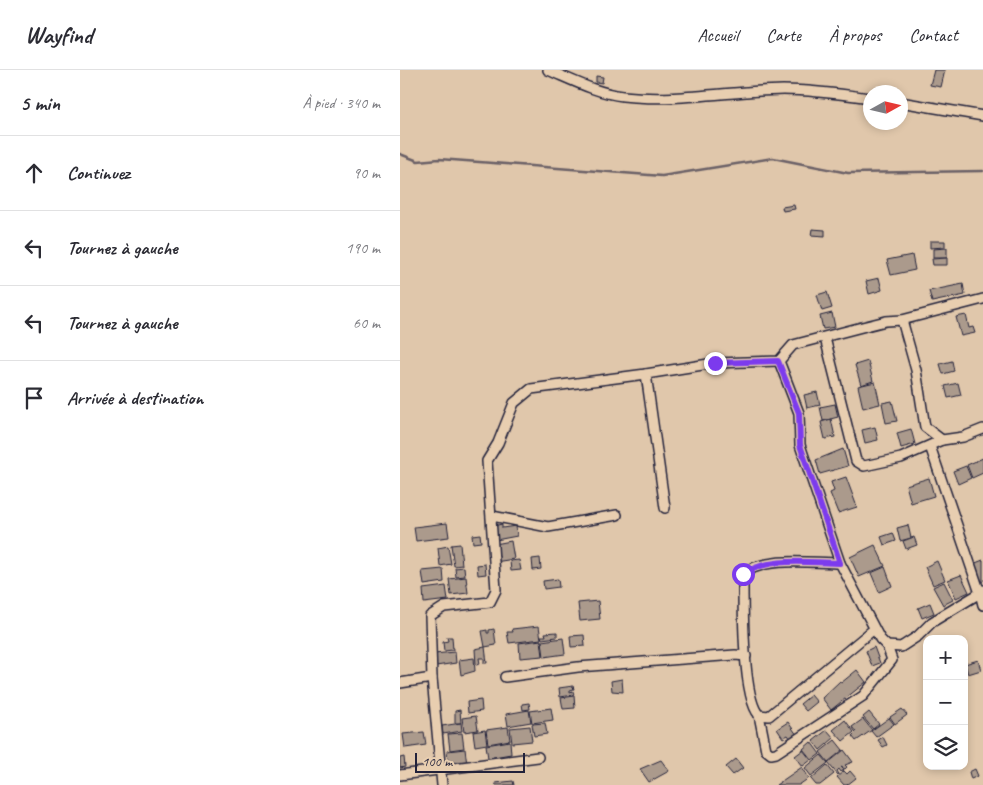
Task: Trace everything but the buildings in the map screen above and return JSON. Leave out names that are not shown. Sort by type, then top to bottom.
[{"type":"street","points":[[548,70],[600,91],[622,96],[664,98],[783,90],[821,91],[863,97]]},
{"type":"street","points":[[908,103],[983,116]]},
{"type":"street","points":[[442,785],[432,678],[430,616],[444,608],[490,602],[496,590],[492,558],[492,516],[487,461],[498,443],[514,403],[531,389],[715,363],[778,361],[793,345],[983,299]]},
{"type":"street","points":[[902,320],[916,370],[925,428],[942,440]]},
{"type":"street","points":[[825,338],[856,461],[859,465],[864,466],[901,458],[942,440],[952,440],[983,428]]},
{"type":"street","points":[[778,361],[799,413],[800,445],[840,563],[874,629],[888,646],[892,660],[863,696],[776,753],[771,754],[766,750],[759,715],[754,710],[750,699],[746,656],[743,574],[755,566],[783,562],[840,563]]},
{"type":"street","points":[[646,374],[665,508]]},
{"type":"street","points":[[930,446],[982,591],[983,605]]},
{"type":"street","points":[[492,516],[548,527],[617,514]]},
{"type":"street","points":[[888,646],[901,647],[918,636],[932,622],[982,591]]},
{"type":"street","points":[[759,715],[769,716],[799,689],[874,629]]},
{"type":"street","points":[[505,677],[578,667],[735,655],[746,656]]},
{"type":"street","points":[[400,683],[432,678]]},
{"type":"street","points":[[400,775],[538,757]]},
{"type":"waterway","points":[[400,154],[418,161],[439,159],[662,176],[773,158],[848,173],[983,171]]},
{"type":"route","points":[[715,363],[778,361],[799,413],[800,445],[840,563],[783,562],[755,566],[743,574]]}]
